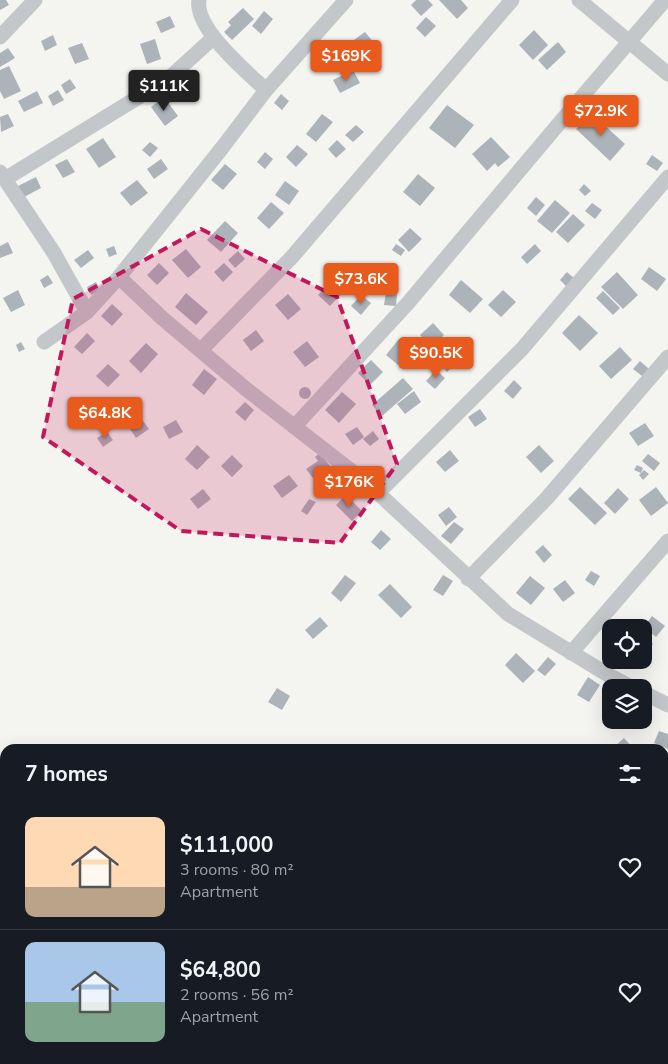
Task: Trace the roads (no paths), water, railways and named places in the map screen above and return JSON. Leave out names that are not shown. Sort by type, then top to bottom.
[{"type":"street","points":[[0,38],[35,0]]},
{"type":"street","points":[[199,0],[198,4],[201,13],[213,38],[266,90]]},
{"type":"street","points":[[44,342],[87,312],[118,277],[266,90],[346,0]]},
{"type":"street","points":[[201,350],[292,257],[512,0]]},
{"type":"street","points":[[579,0],[668,74]]},
{"type":"street","points":[[294,427],[408,304],[665,0]]},
{"type":"street","points":[[87,312],[54,254],[2,176],[168,79],[213,38]]},
{"type":"street","points":[[378,493],[522,349],[668,177]]},
{"type":"street","points":[[118,277],[162,318],[246,390],[378,493],[468,579],[508,614],[616,679]]},
{"type":"street","points":[[468,579],[547,498],[668,357]]},
{"type":"street","points":[[571,653],[668,541]]},
{"type":"street","points":[[652,697],[668,705]]}]
